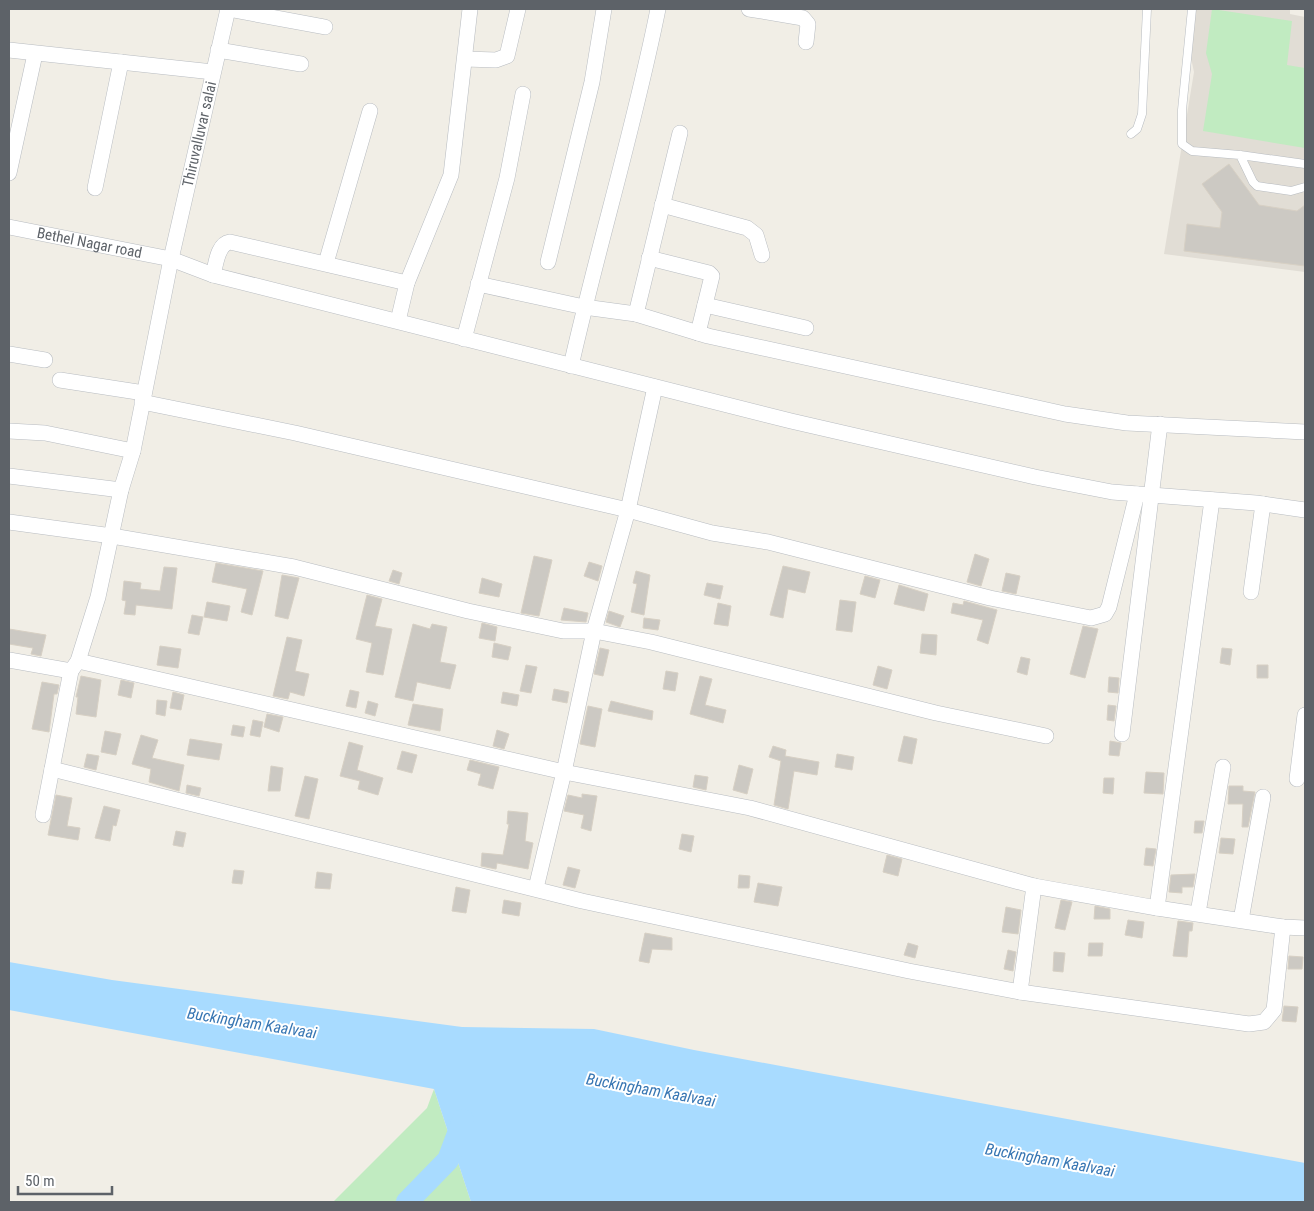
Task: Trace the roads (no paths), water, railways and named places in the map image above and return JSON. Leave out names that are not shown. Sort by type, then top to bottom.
[{"type":"street","points":[[228,9],[325,27]]},
{"type":"street","name":"Thiruvalluvar salai","points":[[43,815],[75,666],[98,597],[121,490],[133,451],[171,259],[228,9]]},
{"type":"street","points":[[398,321],[407,283],[451,175],[470,9]]},
{"type":"street","points":[[464,59],[496,60],[507,56],[518,9]]},
{"type":"street","points":[[548,262],[592,82],[604,9]]},
{"type":"street","points":[[571,366],[584,308],[647,67],[658,9]]},
{"type":"street","points":[[749,9],[803,18],[808,24],[806,42]]},
{"type":"street","points":[[9,50],[213,72]]},
{"type":"street","points":[[218,50],[301,64]]},
{"type":"street","points":[[9,173],[35,54]]},
{"type":"street","points":[[95,188],[121,62]]},
{"type":"street","points":[[464,339],[506,178],[523,94]]},
{"type":"street","points":[[326,264],[370,111]]},
{"type":"street","points":[[636,314],[680,133]]},
{"type":"street","points":[[662,205],[747,228],[756,235],[762,255]]},
{"type":"street","name":"Bethel Nagar road","points":[[9,226],[171,259],[212,275],[571,366],[1035,477],[1112,492],[1264,504],[1305,510]]},
{"type":"street","points":[[212,275],[220,249],[230,242],[407,283]]},
{"type":"street","points":[[649,258],[709,273],[712,279],[698,333]]},
{"type":"street","points":[[478,284],[584,308],[636,314],[698,333],[1065,414],[1127,423],[1305,432]]},
{"type":"street","points":[[705,305],[806,328]]},
{"type":"street","points":[[9,354],[44,360]]},
{"type":"street","points":[[60,380],[628,510],[712,533],[768,542],[990,598],[1091,618],[1105,614],[1109,607],[1144,495],[1160,424]]},
{"type":"street","points":[[536,888],[564,772],[594,631],[628,510],[655,387]]},
{"type":"street","points":[[9,431],[44,433],[133,451]]},
{"type":"street","points":[[9,476],[121,490]]},
{"type":"street","points":[[1122,734],[1144,495]]},
{"type":"street","points":[[1157,908],[1212,500]]},
{"type":"street","points":[[1251,592],[1264,504]]},
{"type":"street","points":[[9,522],[112,536],[294,567],[468,611],[563,631],[594,631],[660,644],[936,713],[1046,736]]},
{"type":"street","points":[[9,660],[75,666],[564,772],[750,808],[1034,886],[1157,908],[1283,927],[1305,928]]},
{"type":"street","points":[[1297,779],[1305,715]]},
{"type":"street","points":[[1198,913],[1223,767]]},
{"type":"street","points":[[52,769],[582,901],[1020,992],[1258,1024],[1270,1018],[1274,1010],[1283,927]]},
{"type":"street","points":[[1241,920],[1263,797]]},
{"type":"street","points":[[1020,992],[1034,886]]},
{"type":"lane","points":[[1130,134],[1137,129],[1142,114],[1147,9]]},
{"type":"lane","points":[[1192,9],[1182,110],[1182,144],[1192,151],[1240,155],[1305,164]]},
{"type":"lane","points":[[1240,155],[1257,186],[1291,191],[1305,187]]},
{"type":"water","name":"Buckingham Kaalvaai","points":[[9,962],[112,980],[462,1027],[594,1029],[694,1050],[1305,1163],[1305,1202],[471,1202],[434,1089],[9,1010]]},
{"type":"waterway","points":[[407,1202],[448,1160],[463,1120]]}]
